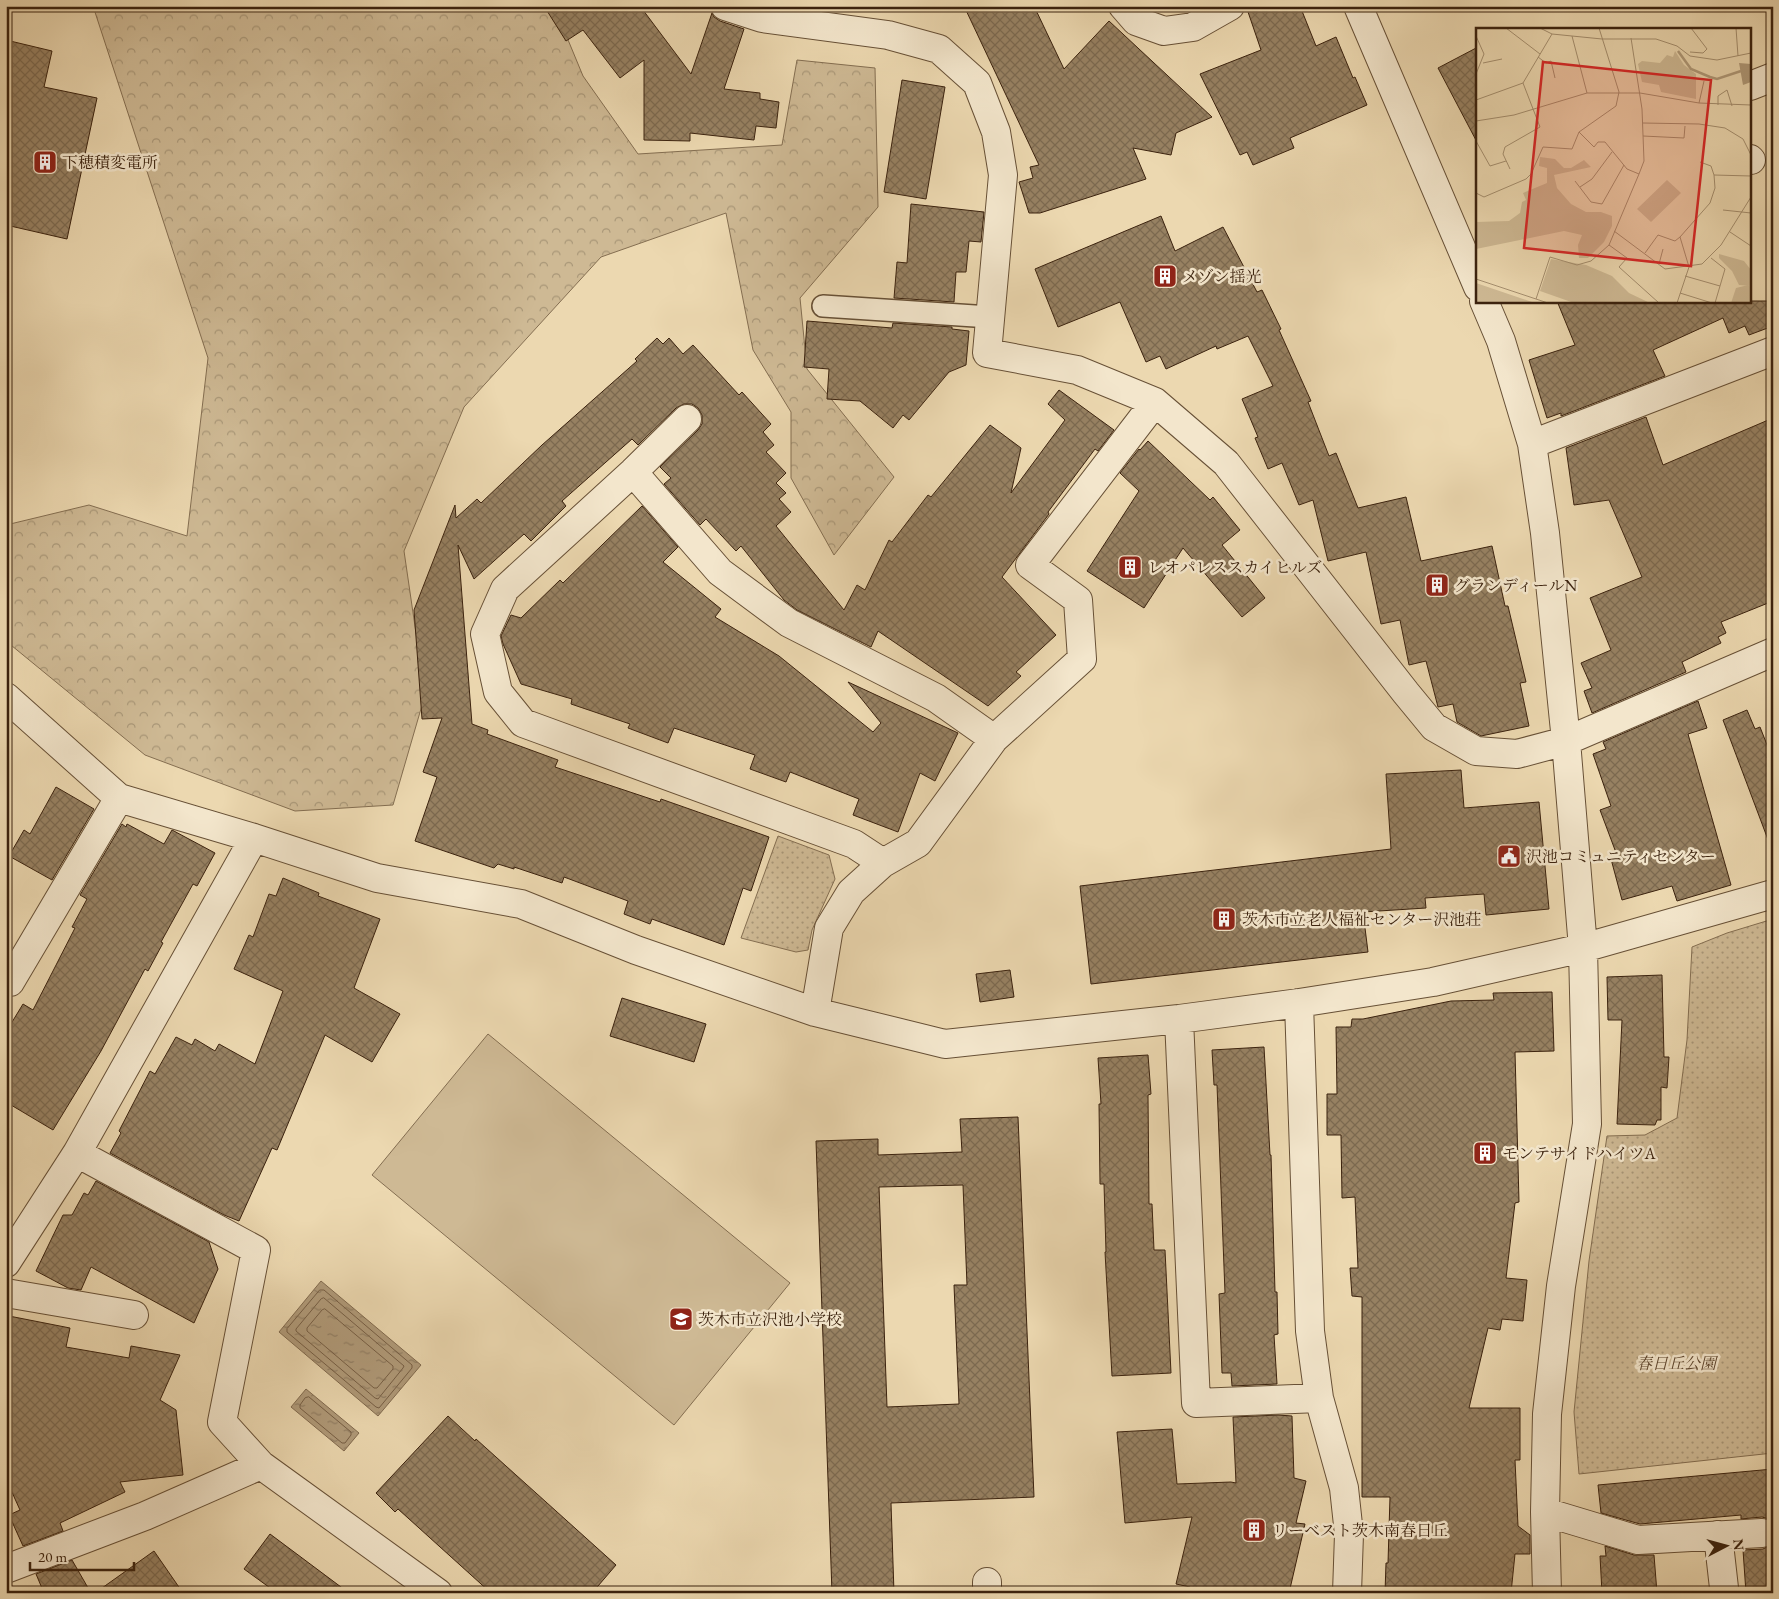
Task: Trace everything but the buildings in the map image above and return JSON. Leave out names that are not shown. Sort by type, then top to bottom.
[{"type":"street","points":[[725,6],[762,18],[888,35],[940,49],[977,83],[996,132],[1003,176],[987,353],[1077,370],[1155,402],[1226,463],[1434,727],[1476,751],[1517,754],[1566,741],[1773,652]]},
{"type":"street","points":[[1123,6],[1136,21],[1164,31],[1193,27],[1230,6]]},
{"type":"street","points":[[1358,6],[1476,282]]},
{"type":"street","points":[[1752,85],[1773,77]]},
{"type":"street","points":[[1484,302],[1501,341],[1532,444],[1545,533],[1566,741],[1583,948],[1587,1124],[1561,1286],[1548,1404],[1545,1512],[1547,1593]]},
{"type":"street","points":[[1532,444],[1773,351]]},
{"type":"street","points":[[816,1012],[829,928],[851,892],[883,863],[918,843],[994,739],[1082,659],[1078,600],[1030,565],[1155,402]]},
{"type":"street","points":[[687,419],[633,472],[504,589],[485,634],[498,692],[523,723],[854,844],[883,863]]},
{"type":"street","points":[[633,472],[720,572],[789,623],[936,698],[994,739]]},
{"type":"street","points":[[6,697],[118,798],[254,838],[377,878],[521,904],[636,950],[816,1012],[945,1044],[1179,1019],[1433,982],[1583,948],[1773,894]]},
{"type":"street","points":[[6,980],[10,982],[118,798]]},
{"type":"street","points":[[6,1263],[77,1153],[254,838]]},
{"type":"street","points":[[1299,1003],[1310,1331],[1319,1398],[1344,1488],[1349,1534],[1347,1593]]},
{"type":"street","points":[[1179,1019],[1196,1403],[1319,1398]]},
{"type":"street","points":[[77,1153],[256,1250],[222,1422],[261,1465],[438,1593]]},
{"type":"street","points":[[6,1293],[134,1316]]},
{"type":"street","points":[[6,1569],[144,1516],[261,1465]]},
{"type":"street","points":[[1545,1512],[1638,1540],[1762,1533]]},
{"type":"street","points":[[1718,1535],[1724,1588]]},
{"type":"lane","points":[[823,306],[990,317]]},
{"type":"green space","points":[[93,6],[554,6],[583,76],[638,154],[782,145],[797,60],[875,68],[878,207],[800,298],[807,369],[894,477],[834,555],[791,478],[791,412],[753,350],[726,213],[601,257],[464,407],[404,551],[425,695],[393,805],[295,811],[145,755],[6,641],[6,525],[89,505],[187,536],[208,358]]},
{"type":"green space","points":[[778,836],[829,855],[835,879],[812,930],[808,950],[796,952],[741,938]]},
{"type":"green space","name":"春日丘公園","points":[[1773,919],[1773,1453],[1579,1474],[1574,1412],[1589,1261],[1607,1136],[1645,1135],[1677,1118],[1687,1040],[1692,947],[1727,933]]},
{"type":"green space","points":[[488,1034],[790,1283],[674,1425],[372,1175]]},
{"type":"water","points":[[321,1281],[421,1365],[378,1416],[279,1332]]},
{"type":"water","points":[[306,1389],[359,1433],[344,1451],[291,1407]]},
{"type":"place","name":"下穂積変電所","points":[[45,162]]},
{"type":"place","name":"メゾン揺光","points":[[1165,276]]},
{"type":"place","name":"レオパレススカイヒルズ","points":[[1130,567]]},
{"type":"place","name":"グランディールN","points":[[1437,585]]},
{"type":"place","name":"沢池コミュニティセンター","points":[[1509,856]]},
{"type":"place","name":"茨木市立老人福祉センター沢池荘","points":[[1224,919]]},
{"type":"place","name":"モンテサイドハイツA","points":[[1485,1153]]},
{"type":"place","name":"茨木市立沢池小学校","points":[[681,1319]]},
{"type":"place","name":"リーベスト茨木南春日丘","points":[[1254,1530]]}]
